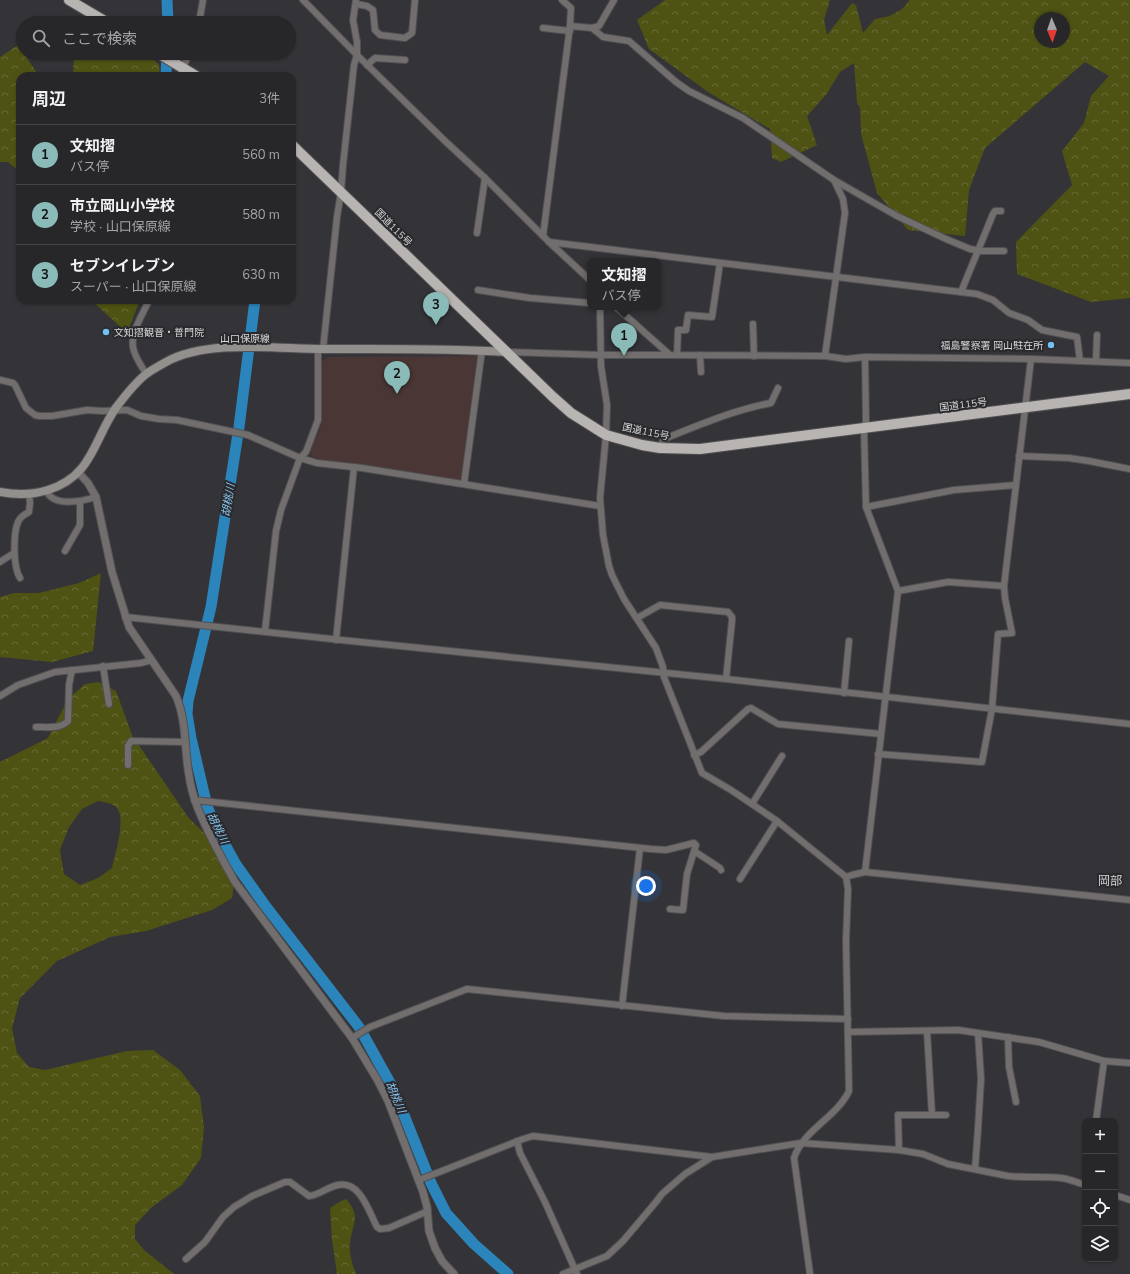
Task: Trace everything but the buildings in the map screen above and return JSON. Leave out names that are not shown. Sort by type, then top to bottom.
[{"type":"highway","points":[[75,1],[98,16]]},
{"type":"highway","points":[[166,60],[181,72]]},
{"type":"highway","name":"国道115号","points":[[296,149],[562,406],[579,419],[606,435],[642,445],[660,448],[700,449],[1130,394]]},
{"type":"main road","name":"山口保原線","points":[[0,492],[29,494],[46,490],[64,483],[78,472],[95,447],[115,410],[146,374],[167,361],[186,353],[209,349],[231,348],[442,349],[506,352]]},
{"type":"street","points":[[200,16],[203,0]]},
{"type":"street","points":[[303,0],[367,65],[587,277]]},
{"type":"street","points":[[265,631],[276,531],[281,510],[300,458],[306,452],[318,420],[320,349],[341,192],[354,65],[357,55],[357,42],[353,23],[356,2],[374,10],[375,30],[380,35],[405,38],[412,33],[415,0]]},
{"type":"street","points":[[543,236],[570,29],[571,8],[562,0]]},
{"type":"street","points":[[543,28],[570,29],[597,27],[601,24],[614,0]]},
{"type":"street","points":[[592,28],[603,37],[630,41],[688,91],[743,118],[834,180],[898,216],[970,249],[1004,251]]},
{"type":"street","points":[[367,65],[375,58],[405,60]]},
{"type":"street","points":[[181,72],[186,60]]},
{"type":"street","points":[[477,233],[484,178]]},
{"type":"street","points":[[826,356],[845,213],[843,199],[834,180]]},
{"type":"street","points":[[961,292],[977,250],[989,227],[993,214],[995,211],[1001,211]]},
{"type":"street","points":[[549,242],[977,294],[993,300],[1010,313],[1028,320],[1042,330],[1077,337],[1080,361]]},
{"type":"street","points":[[677,355],[678,330],[686,330],[688,315],[712,317],[720,263]]},
{"type":"street","points":[[478,290],[530,298],[587,303]]},
{"type":"street","points":[[146,374],[134,352],[133,345],[136,329],[147,304]]},
{"type":"street","points":[[600,310],[601,366],[607,405],[600,506],[603,535],[609,566],[624,599],[656,648],[662,662],[663,674],[702,773],[777,821],[846,877],[848,889],[846,941],[849,1088],[848,1093],[834,1110],[801,1142],[795,1155],[794,1162],[810,1274]]},
{"type":"street","points":[[619,310],[670,355]]},
{"type":"street","points":[[753,324],[754,356]]},
{"type":"street","points":[[1096,361],[1097,335]]},
{"type":"street","points":[[464,484],[482,350]]},
{"type":"street","points":[[506,352],[601,355],[1031,359],[1130,363]]},
{"type":"street","points":[[700,355],[701,372]]},
{"type":"street","points":[[865,357],[866,421],[864,429],[866,507],[898,592],[865,872]]},
{"type":"street","points":[[878,754],[982,762],[992,709],[998,634],[1012,633],[1004,598],[1004,586],[1031,359]]},
{"type":"street","points":[[0,380],[13,383],[26,408],[35,415],[39,416],[52,416],[87,410],[127,410],[141,416],[177,420],[248,435],[300,458],[317,463],[354,467],[600,506]]},
{"type":"street","points":[[660,448],[664,440],[671,437],[736,412],[771,403],[778,388]]},
{"type":"street","points":[[1019,456],[1069,458],[1130,469]]},
{"type":"street","points":[[336,640],[354,467]]},
{"type":"street","points":[[78,472],[88,483],[96,496],[104,540],[125,617],[133,633],[176,696],[179,703],[186,742],[188,773],[197,809],[220,855],[236,882],[352,1038],[388,1101],[426,1201],[429,1231],[435,1248],[442,1261],[454,1274]]},
{"type":"street","points":[[866,507],[954,490],[1016,486]]},
{"type":"street","points":[[46,490],[48,495],[67,502],[80,501],[96,496]]},
{"type":"street","points":[[20,578],[17,573],[14,553],[18,521],[29,512],[29,494]]},
{"type":"street","points":[[65,551],[80,525],[80,501]]},
{"type":"street","points":[[0,562],[14,553]]},
{"type":"street","points":[[898,592],[948,582],[1004,586]]},
{"type":"street","points":[[637,618],[660,605],[728,612],[732,618],[732,622],[726,679]]},
{"type":"street","points":[[125,617],[663,674],[726,679],[1130,724]]},
{"type":"street","points":[[844,693],[849,641]]},
{"type":"street","points":[[0,696],[18,685],[55,672],[152,660]]},
{"type":"street","points":[[103,666],[109,704]]},
{"type":"street","points":[[36,728],[59,726],[66,724],[68,721],[69,685],[72,670]]},
{"type":"street","points":[[694,755],[701,752],[748,709],[751,708],[778,724],[881,734]]},
{"type":"street","points":[[128,765],[128,746],[131,741],[186,742]]},
{"type":"street","points":[[752,804],[782,756]]},
{"type":"street","points":[[194,800],[640,848],[666,850],[694,843],[696,846],[687,874],[683,910],[670,909]]},
{"type":"street","points":[[740,879],[777,821]]},
{"type":"street","points":[[622,1006],[640,848]]},
{"type":"street","points":[[694,851],[721,870]]},
{"type":"street","points":[[846,877],[865,872],[1130,900]]},
{"type":"street","points":[[352,1038],[370,1027],[467,989],[724,1016],[848,1019]]},
{"type":"street","points":[[848,1032],[958,1030],[978,1032],[1039,1042],[1104,1060],[1130,1063]]},
{"type":"street","points":[[927,1031],[932,1115]]},
{"type":"street","points":[[974,1169],[981,1079],[978,1032]]},
{"type":"street","points":[[1008,1037],[1009,1067],[1016,1102]]},
{"type":"street","points":[[1096,1118],[1104,1060]]},
{"type":"street","points":[[899,1150],[898,1115],[946,1116]]},
{"type":"street","points":[[419,1180],[517,1141],[528,1137],[537,1136],[712,1157],[801,1142],[899,1150],[923,1154],[948,1164],[1016,1177],[1059,1178],[1082,1183]]},
{"type":"street","points":[[517,1141],[520,1153],[545,1202],[576,1272]]},
{"type":"street","points":[[563,1274],[576,1272],[606,1256],[622,1241],[662,1194],[685,1174],[712,1157]]},
{"type":"street","points":[[186,1259],[205,1242],[223,1218],[234,1207],[252,1196],[285,1182],[290,1182],[309,1196],[337,1185],[347,1185],[354,1188],[362,1198],[377,1227],[380,1229],[389,1228],[428,1211]]},
{"type":"street","points":[[1118,1196],[1130,1200]]},
{"type":"shaded area","points":[[477,356],[462,478],[459,481],[320,460],[312,457],[310,451],[321,426],[322,362],[326,358]]},
{"type":"green space","points":[[665,0],[830,0],[824,20],[827,35],[852,3],[856,5],[863,33],[875,19],[890,16],[902,9],[910,0],[1130,0],[1130,298],[1091,302],[1017,274],[1016,242],[1072,185],[1062,151],[1084,123],[1091,96],[1109,76],[1085,62],[985,148],[969,190],[965,236],[908,230],[877,193],[861,134],[860,108],[857,102],[854,63],[840,72],[826,95],[807,116],[817,145],[781,162],[772,158],[770,129],[708,92],[649,49],[637,20]]},
{"type":"green space","points":[[16,46],[16,60],[28,60],[36,72],[16,72],[16,169],[8,162],[0,162],[0,57]]},
{"type":"green space","points":[[74,60],[154,60],[159,65],[160,72],[73,72]]},
{"type":"green space","points":[[95,304],[138,304],[127,333]]},
{"type":"green space","points":[[101,573],[93,651],[52,662],[0,657],[0,597],[14,593],[39,593],[79,583]]},
{"type":"green space","points":[[99,682],[116,691],[132,735],[188,817],[231,860],[234,884],[232,898],[212,910],[146,931],[110,937],[57,961],[20,998],[12,1028],[17,1053],[29,1067],[45,1070],[127,1051],[153,1050],[180,1070],[200,1096],[204,1128],[201,1158],[182,1185],[152,1207],[135,1225],[135,1239],[144,1250],[174,1274],[0,1274],[0,762],[48,738],[68,699],[85,684]],"holes":[[[98,801],[116,807],[119,812],[120,819],[119,836],[112,868],[98,878],[80,885],[64,874],[60,850],[69,827],[82,809]]]},
{"type":"green space","points":[[346,1199],[351,1205],[355,1216],[350,1247],[351,1259],[356,1274],[337,1274],[332,1240],[330,1208]]},
{"type":"waterway","name":"胡桃川","points":[[167,0],[168,16]]},
{"type":"waterway","name":"胡桃川","points":[[166,72],[167,60]]},
{"type":"waterway","name":"胡桃川","points":[[254,304],[239,427],[211,607],[188,701],[187,714],[191,738],[207,806],[217,830],[235,863],[264,904],[359,1027],[394,1090],[431,1183],[446,1213],[474,1244],[508,1274]]},
{"type":"place","name":"セブンイレブン","points":[[436,325]]},
{"type":"place","name":"文知摺観音・普門院","points":[[106,332]]},
{"type":"place","name":"福島警察署 岡山駐在所","points":[[1051,345]]},
{"type":"place","name":"文知摺","points":[[624,356]]},
{"type":"place","name":"市立岡山小学校","points":[[397,394]]},
{"type":"district","name":"岡部","points":[[1110,881]]}]
